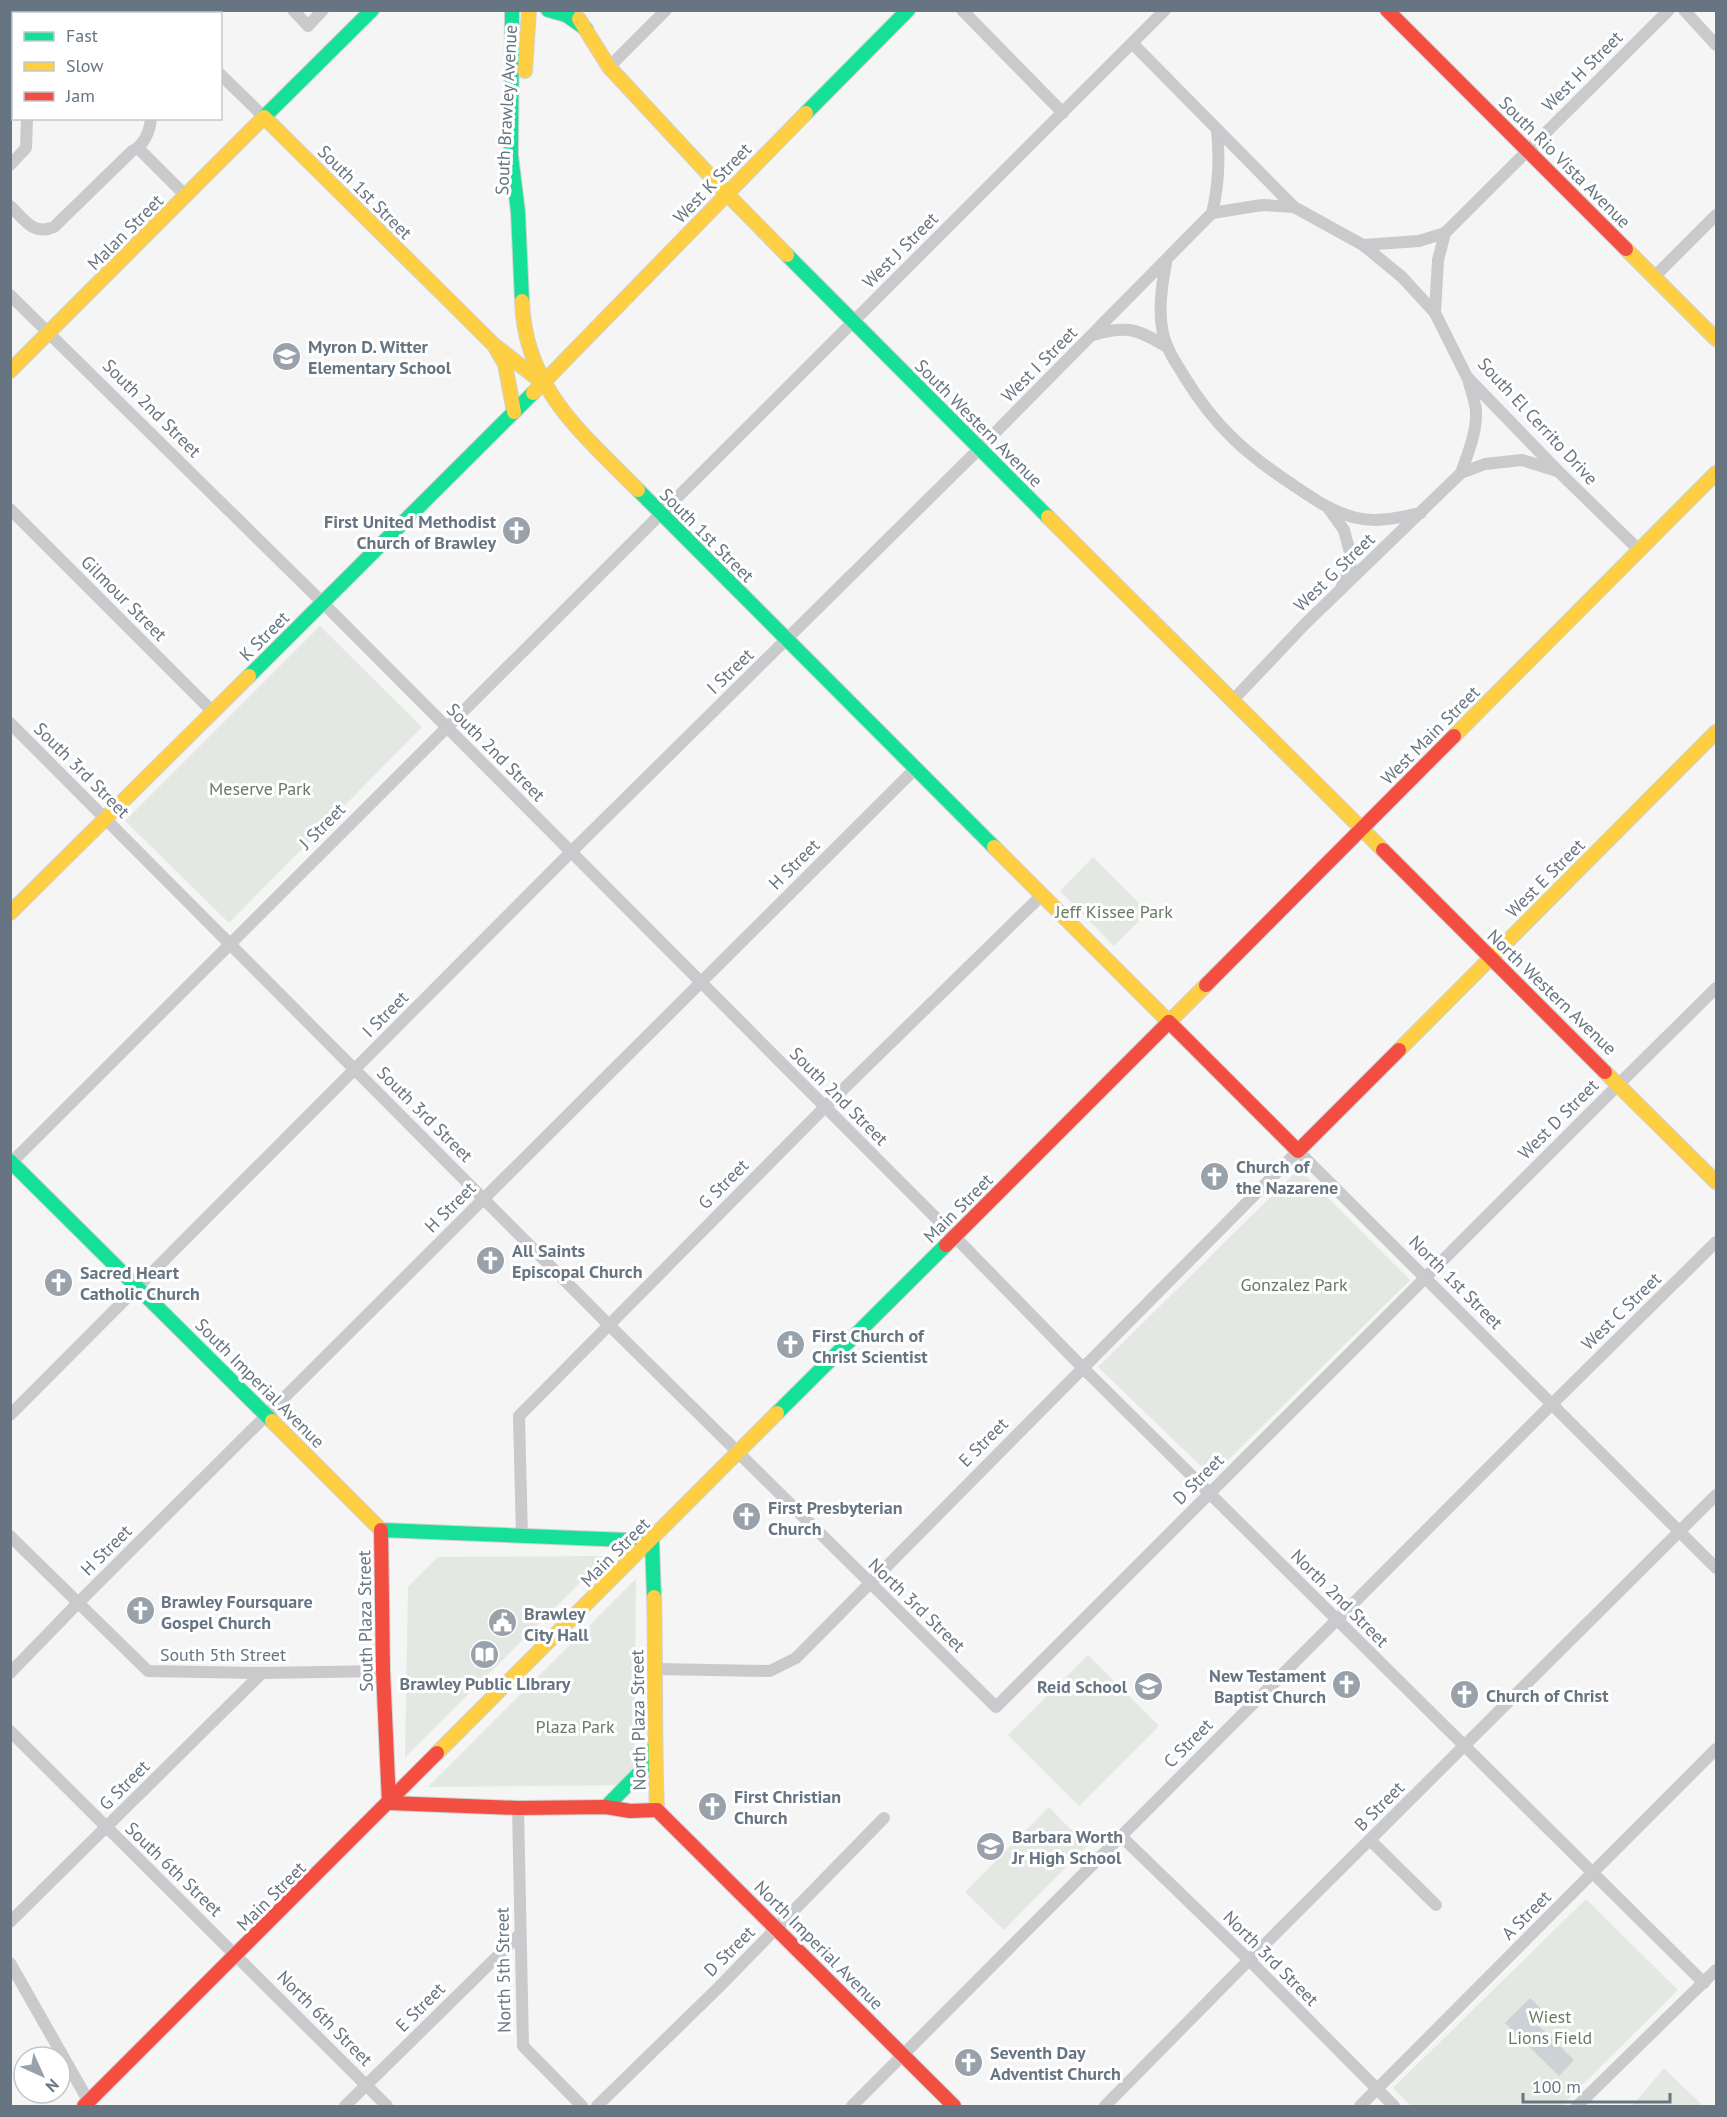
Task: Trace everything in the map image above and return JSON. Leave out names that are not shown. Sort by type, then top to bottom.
[{"type":"main road","name":"South Brawley Avenue","points":[[512,10],[511,155],[518,212],[522,306],[530,350],[543,383]]},
{"type":"main road","points":[[548,10],[566,15],[586,29]]},
{"type":"main road","name":"South Western Avenue","points":[[574,10],[609,67],[726,192],[979,450],[1361,829]]},
{"type":"main road","name":"South Western Avenue","points":[[580,10],[586,29]]},
{"type":"main road","name":"West K Street","points":[[543,383],[726,192],[908,10]]},
{"type":"main road","name":"South Rio Vista Avenue","points":[[1387,10],[1716,339]]},
{"type":"main road","name":"Malan Street","points":[[10,371],[371,11]]},
{"type":"main road","name":"South Brawley Avenue","points":[[518,212],[524,151],[525,66],[532,13]]},
{"type":"main road","name":"South 1st Street","points":[[264,117],[493,344],[543,383],[568,418],[661,514],[1169,1022]]},
{"type":"main road","points":[[493,344],[505,364],[514,412]]},
{"type":"main road","name":"K Street","points":[[10,913],[543,383]]},
{"type":"main road","name":"West Main Street","points":[[1169,1022],[1716,473]]},
{"type":"main road","name":"West E Street","points":[[1298,1151],[1716,732]]},
{"type":"main road","name":"North Western Avenue","points":[[1361,829],[1716,1180]]},
{"type":"main road","name":"North 1st Street","points":[[1169,1022],[1298,1151]]},
{"type":"main road","name":"Main Street","points":[[89,2105],[1169,1022]]},
{"type":"main road","name":"South Imperial Avenue","points":[[11,1162],[381,1530]]},
{"type":"main road","name":"South Plaza Street","points":[[389,1803],[382,1671],[381,1530],[652,1541]]},
{"type":"main road","name":"North Plaza Street","points":[[389,1803],[657,1810],[654,1748],[656,1669],[652,1541]]},
{"type":"main road","points":[[606,1807],[646,1766],[654,1748]]},
{"type":"main road","name":"North Imperial Avenue","points":[[657,1810],[954,2106]]},
{"type":"street","points":[[293,10],[308,26],[323,10]]},
{"type":"street","points":[[609,67],[666,10]]},
{"type":"street","points":[[962,10],[1063,113]]},
{"type":"street","name":"West J Street","points":[[661,514],[1165,10]]},
{"type":"street","name":"West H Street","points":[[1364,245],[1419,241],[1445,233],[1669,10]]},
{"type":"street","points":[[1684,10],[1716,45]]},
{"type":"street","name":"South El Cerrito Drive","points":[[1133,44],[1294,207],[1364,245],[1402,277],[1435,313],[1467,377],[1640,551]]},
{"type":"street","name":"South 1st Street","points":[[222,76],[264,117]]},
{"type":"street","points":[[10,165],[26,148],[27,120]]},
{"type":"street","points":[[10,206],[32,228],[44,231],[54,226],[132,151],[138,148],[150,129],[151,120]]},
{"type":"street","points":[[1217,130],[1220,159],[1218,189],[1212,213],[1262,205],[1294,207]]},
{"type":"street","points":[[138,148],[186,196]]},
{"type":"street","name":"West I Street","points":[[788,640],[1166,262],[1212,213]]},
{"type":"street","points":[[1654,277],[1716,215]]},
{"type":"street","points":[[1435,313],[1438,260],[1445,233]]},
{"type":"street","points":[[1166,262],[1161,290],[1162,322],[1167,347],[1206,409],[1235,442],[1260,464],[1329,508],[1359,518],[1388,519],[1421,513]]},
{"type":"street","name":"South 2nd Street","points":[[10,294],[447,727],[954,1236]]},
{"type":"street","points":[[1092,336],[1116,328],[1144,333],[1167,347]]},
{"type":"street","name":"West G Street","points":[[1461,473],[1472,441],[1476,418],[1467,377]]},
{"type":"street","name":"West G Street","points":[[1233,700],[1304,625],[1461,473],[1485,464],[1522,460],[1558,471]]},
{"type":"street","points":[[1329,508],[1344,530],[1352,560],[1339,593]]},
{"type":"street","name":"Gilmour Street","points":[[10,509],[213,712]]},
{"type":"street","name":"J Street","points":[[11,1162],[661,514]]},
{"type":"street","name":"I Street","points":[[10,1415],[571,852],[788,640]]},
{"type":"street","name":"South 3rd Street","points":[[10,723],[738,1453]]},
{"type":"street","name":"H Street","points":[[10,1673],[916,768]]},
{"type":"street","name":"G Street","points":[[522,1537],[519,1416],[825,1107],[1042,895]]},
{"type":"street","name":"West D Street","points":[[1426,1276],[1716,988]]},
{"type":"street","name":"North 1st Street","points":[[1298,1151],[1426,1276],[1551,1405],[1716,1568]]},
{"type":"street","name":"E Street","points":[[656,1669],[770,1671],[796,1658],[1298,1151]]},
{"type":"street","name":"North 2nd Street","points":[[954,1236],[1336,1620],[1704,1983]]},
{"type":"street","name":"West C Street","points":[[1551,1405],[1716,1242]]},
{"type":"street","name":"D Street","points":[[996,1707],[1426,1276]]},
{"type":"street","name":"C Street","points":[[852,2106],[1551,1405]]},
{"type":"street","name":"North 3rd Street","points":[[738,1453],[996,1707]]},
{"type":"street","name":"B Street","points":[[1105,2106],[1716,1495]]},
{"type":"street","name":"South 5th Street","points":[[10,1536],[148,1671],[262,1673],[382,1671]]},
{"type":"street","name":"G Street","points":[[10,1922],[262,1673]]},
{"type":"street","name":"South 6th Street","points":[[10,1731],[237,1956]]},
{"type":"street","name":"A Street","points":[[1360,2106],[1716,1749]]},
{"type":"street","name":"North 5th Street","points":[[518,1808],[523,2046],[582,2106]]},
{"type":"street","name":"D Street","points":[[597,2106],[777,1928],[884,1818]]},
{"type":"street","name":"North 3rd Street","points":[[1121,1836],[1249,1960],[1394,2106]]},
{"type":"street","points":[[1370,1840],[1436,1905]]},
{"type":"street","name":"E Street","points":[[345,2106],[520,1934]]},
{"type":"street","name":"North 6th Street","points":[[237,1956],[387,2106]]},
{"type":"street","points":[[10,1963],[89,2105]]},
{"type":"street","points":[[1577,2106],[1716,1970]]},
{"type":"green space","name":"Meserve Park","points":[[320,626],[422,727],[229,923],[125,821]]},
{"type":"green space","name":"Jeff Kissee Park","points":[[1093,857],[1148,912],[1114,946],[1060,891]]},
{"type":"green space","name":"Gonzalez Park","points":[[1299,1169],[1410,1280],[1212,1476],[1098,1367]]},
{"type":"green space","points":[[607,1556],[405,1757],[408,1587],[438,1557]]},
{"type":"green space","name":"Plaza Park","points":[[636,1579],[634,1785],[428,1787]]},
{"type":"green space","points":[[1088,1655],[1159,1726],[1079,1806],[1008,1735]]},
{"type":"green space","points":[[1049,1807],[1087,1846],[1004,1930],[965,1892]]},
{"type":"green space","name":"Wiest Lions Field","points":[[1586,1899],[1678,1990],[1561,2106],[1411,2106],[1393,2088]]},
{"type":"green space","points":[[1664,2068],[1703,2106],[1632,2106]]},
{"type":"shaded area","points":[[1530,1998],[1549,2016],[1537,2024],[1574,2060],[1559,2076],[1505,2023]]},
{"type":"traffic: fast","points":[[263,118],[372,10]]},
{"type":"traffic: fast","points":[[512,10],[511,155],[518,212],[522,301]]},
{"type":"traffic: fast","points":[[548,10],[566,15],[586,29]]},
{"type":"traffic: fast","points":[[806,113],[908,10]]},
{"type":"traffic: fast","points":[[787,255],[1048,517]]},
{"type":"traffic: fast","points":[[249,676],[533,393]]},
{"type":"traffic: fast","points":[[638,490],[994,847]]},
{"type":"traffic: fast","points":[[10,1161],[272,1421]]},
{"type":"traffic: fast","points":[[777,1413],[946,1245]]},
{"type":"traffic: fast","points":[[381,1530],[652,1541],[654,1597]]},
{"type":"traffic: fast","points":[[606,1807],[646,1766],[653,1749]]},
{"type":"traffic: slow","points":[[525,71],[529,10]]},
{"type":"traffic: slow","points":[[579,19],[609,67],[787,255]]},
{"type":"traffic: slow","points":[[533,393],[806,113]]},
{"type":"traffic: slow","points":[[264,117],[493,344],[543,383]]},
{"type":"traffic: slow","points":[[10,371],[263,118]]},
{"type":"traffic: slow","points":[[1626,249],[1716,339]]},
{"type":"traffic: slow","points":[[522,301],[526,332],[545,384],[577,428],[638,490]]},
{"type":"traffic: slow","points":[[495,347],[505,364],[514,412]]},
{"type":"traffic: slow","points":[[1454,736],[1716,473]]},
{"type":"traffic: slow","points":[[1048,517],[1383,850]]},
{"type":"traffic: slow","points":[[10,913],[249,676]]},
{"type":"traffic: slow","points":[[1399,1050],[1716,732]]},
{"type":"traffic: slow","points":[[994,847],[1169,1022],[1206,985]]},
{"type":"traffic: slow","points":[[1605,1072],[1716,1182]]},
{"type":"traffic: slow","points":[[437,1753],[777,1413]]},
{"type":"traffic: slow","points":[[272,1421],[381,1530]]},
{"type":"traffic: slow","points":[[654,1597],[657,1810]]},
{"type":"traffic: jam","points":[[1387,10],[1626,249]]},
{"type":"traffic: jam","points":[[1206,985],[1454,736]]},
{"type":"traffic: jam","points":[[1383,850],[1605,1072]]},
{"type":"traffic: jam","points":[[1169,1022],[1298,1151],[1399,1050]]},
{"type":"traffic: jam","points":[[946,1245],[1169,1022]]},
{"type":"traffic: jam","points":[[381,1530],[383,1671],[389,1803],[657,1810]]},
{"type":"traffic: jam","points":[[84,2106],[437,1753]]},
{"type":"traffic: jam","points":[[657,1810],[954,2106]]},
{"type":"place","name":"Myron D. Witter Elementary School","points":[[287,356]]},
{"type":"place","name":"First United Methodist Church of Brawley","points":[[517,531]]},
{"type":"place","name":"Church of the Nazarene","points":[[1215,1176]]},
{"type":"place","name":"All Saints Episcopal Church","points":[[491,1260]]},
{"type":"place","name":"Sacred Heart Catholic Church","points":[[59,1282]]},
{"type":"place","name":"First Church of Christ Scientist","points":[[791,1345]]},
{"type":"place","name":"First Presbyterian Church","points":[[747,1517]]},
{"type":"place","name":"Brawley Foursquare Gospel Church","points":[[140,1611]]},
{"type":"place","name":"Brawley City Hall","points":[[503,1623]]},
{"type":"place","name":"Brawley Public LIbrary","points":[[485,1654]]},
{"type":"place","name":"New Testament Baptist Church","points":[[1347,1685]]},
{"type":"place","name":"Reid School","points":[[1148,1686]]},
{"type":"place","name":"Church of Christ","points":[[1465,1695]]},
{"type":"place","name":"First Christian Church","points":[[713,1806]]},
{"type":"place","name":"Barbara Worth Jr High School","points":[[991,1846]]},
{"type":"place","name":"Seventh Day Adventist Church","points":[[969,2062]]}]
